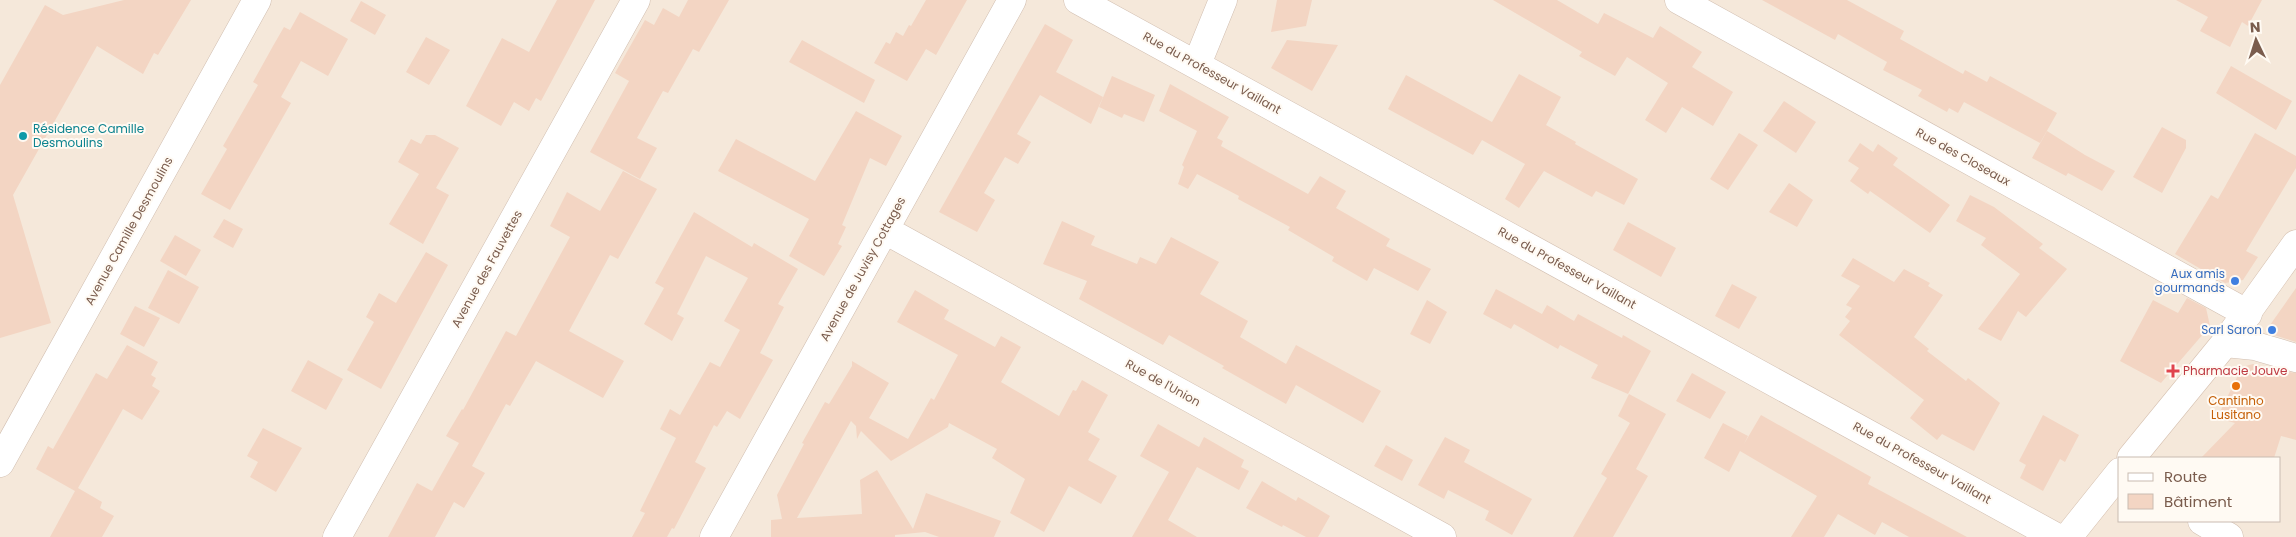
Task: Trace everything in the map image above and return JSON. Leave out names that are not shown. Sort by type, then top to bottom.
[{"type":"street","name":"Avenue Camille Desmoulins","points":[[0,463],[257,0]]},
{"type":"street","name":"Avenue des Fauvettes","points":[[337,537],[636,0]]},
{"type":"street","name":"Avenue de Juvisy Cottages","points":[[714,537],[1012,0]]},
{"type":"street","name":"Rue du Professeur Vaillant","points":[[1078,0],[2056,537]]},
{"type":"street","points":[[1197,64],[1223,0]]},
{"type":"street","name":"Rue des Closeaux","points":[[1680,0],[2248,314]]},
{"type":"street","name":"Rue de l'Union","points":[[885,230],[1442,537]]},
{"type":"street","points":[[2132,457],[2248,314],[2296,244]]},
{"type":"street","points":[[2225,343],[2255,346],[2296,358]]},
{"type":"street","points":[[2068,537],[2118,474]]},
{"type":"street","points":[[2204,522],[2229,537]]},
{"type":"shaded area","points":[[0,0],[2296,0],[2296,537],[0,537]]},
{"type":"building","name":"Résidence Camille Desmoulins","points":[[124,0],[191,0],[158,55],[154,53],[143,74],[97,46],[13,195],[51,323],[0,338],[0,85],[45,5],[63,15]]},
{"type":"building","points":[[557,0],[595,0],[541,101],[536,98],[529,111],[514,102],[501,126],[466,106],[502,38],[529,52]]},
{"type":"building","points":[[688,0],[729,0],[699,52],[693,49],[668,93],[663,91],[637,138],[657,148],[640,179],[590,152],[629,81],[615,73],[645,20],[654,25],[663,8],[679,17]]},
{"type":"building","points":[[926,0],[967,0],[936,55],[926,49],[907,81],[874,63],[886,42],[890,44],[896,32],[903,36]]},
{"type":"building","points":[[1277,0],[1312,0],[1306,26],[1271,32]]},
{"type":"building","points":[[1493,0],[1557,0],[1598,24],[1604,13],[1653,38],[1660,26],[1702,52],[1692,67],[1733,92],[1713,126],[1682,107],[1666,133],[1645,120],[1668,83],[1627,57],[1615,76],[1579,56],[1582,52]]},
{"type":"building","points":[[1762,0],[1847,0],[1904,31],[1900,39],[1963,74],[1965,70],[1987,82],[1990,76],[2057,113],[2040,143],[1964,102],[1958,113],[1949,108],[1947,112],[1918,96],[1922,90],[1883,70],[1887,62],[1838,34],[1835,40]]},
{"type":"building","points":[[2176,0],[2262,0],[2248,26],[2242,22],[2230,47],[2200,31],[2208,17]]},
{"type":"building","points":[[361,1],[386,15],[375,35],[350,21]]},
{"type":"building","points":[[300,12],[348,39],[328,76],[301,61],[281,97],[291,103],[230,210],[201,194],[227,149],[223,146],[258,85],[253,82],[284,27],[290,30]]},
{"type":"building","points":[[1045,24],[1073,40],[1056,72],[1103,97],[1091,124],[1040,95],[1017,134],[1031,142],[1018,164],[1005,157],[984,193],[995,200],[977,232],[939,212]]},
{"type":"building","points":[[426,37],[450,50],[429,85],[406,72]]},
{"type":"building","points":[[802,40],[875,80],[864,103],[789,62]]},
{"type":"building","points":[[1287,40],[1338,45],[1312,91],[1271,68]]},
{"type":"building","points":[[2231,66],[2292,101],[2276,130],[2216,93]]},
{"type":"building","points":[[1519,74],[1561,97],[1546,125],[1576,142],[1575,144],[1638,179],[1624,205],[1596,191],[1592,197],[1544,171],[1519,208],[1505,199],[1525,164],[1482,140],[1473,155],[1388,109],[1406,75],[1492,122]]},
{"type":"building","points":[[1112,76],[1155,95],[1144,122],[1124,114],[1122,118],[1099,107]]},
{"type":"building","points":[[1170,84],[1229,117],[1217,138],[1223,141],[1221,146],[1308,194],[1320,176],[1346,191],[1336,208],[1390,239],[1386,246],[1431,269],[1418,291],[1374,268],[1367,281],[1332,261],[1334,257],[1288,230],[1290,227],[1238,199],[1239,196],[1197,174],[1188,189],[1178,184],[1184,167],[1182,165],[1197,131],[1159,111]]},
{"type":"building","points":[[1784,101],[1816,122],[1796,153],[1763,131]]},
{"type":"building","points":[[856,111],[902,136],[886,166],[870,158],[842,225],[846,227],[838,244],[842,246],[824,276],[789,256],[809,219],[718,171],[736,139],[815,181]]},
{"type":"building","points":[[2162,127],[2186,140],[2186,148],[2162,193],[2133,177]]},
{"type":"building","points":[[2047,131],[2115,171],[2102,191],[2068,173],[2066,176],[2032,158]]},
{"type":"building","points":[[1739,133],[1758,145],[1728,190],[1710,179]]},
{"type":"building","points":[[2255,133],[2296,156],[2296,168],[2246,251],[2258,257],[2243,280],[2225,283],[2175,254],[2211,195],[2218,199]]},
{"type":"building","points":[[426,135],[435,135],[459,148],[436,188],[449,195],[423,244],[389,224],[419,174],[398,162],[411,139],[421,144]]},
{"type":"building","points":[[1860,143],[1873,152],[1878,144],[1898,158],[1893,165],[1950,205],[1930,233],[1870,191],[1868,194],[1850,181],[1859,168],[1848,161]]},
{"type":"building","points":[[623,171],[657,189],[618,259],[610,255],[569,331],[624,361],[603,398],[536,361],[510,406],[506,404],[472,466],[485,473],[464,508],[454,502],[435,537],[388,537],[417,483],[432,491],[459,443],[446,436],[463,410],[506,331],[516,336],[570,237],[550,226],[567,192],[600,211]]},
{"type":"building","points":[[1789,183],[1813,200],[1797,227],[1769,212]]},
{"type":"building","points":[[1970,195],[1994,207],[2043,244],[2039,248],[2067,269],[2026,317],[2018,311],[2001,341],[1978,329],[2020,274],[1981,245],[1986,238],[1956,221]]},
{"type":"building","points":[[694,212],[752,247],[754,243],[798,269],[778,304],[784,307],[760,353],[773,360],[740,419],[727,411],[717,427],[714,425],[695,462],[706,468],[674,529],[672,528],[667,537],[632,537],[645,513],[640,511],[676,438],[660,429],[670,409],[680,415],[710,362],[720,367],[740,330],[724,321],[748,278],[706,256],[677,314],[684,318],[672,341],[644,324],[664,288],[655,283]]},
{"type":"building","points":[[224,219],[243,229],[233,248],[213,237]]},
{"type":"building","points":[[1062,221],[1095,236],[1091,245],[1137,264],[1140,257],[1156,264],[1171,237],[1219,262],[1200,294],[1248,321],[1240,337],[1286,364],[1296,345],[1381,391],[1363,423],[1296,385],[1286,404],[1222,368],[1224,366],[1169,335],[1163,345],[1079,299],[1087,281],[1043,264]]},
{"type":"building","points":[[1628,222],[1676,248],[1661,277],[1613,250]]},
{"type":"building","points":[[175,235],[201,250],[186,276],[160,261]]},
{"type":"building","points":[[426,252],[448,265],[381,389],[347,370],[374,322],[366,317],[379,293],[396,303]]},
{"type":"building","points":[[1853,258],[1894,282],[1904,269],[1930,283],[1928,286],[1943,295],[1914,337],[1929,349],[1927,351],[1966,381],[1968,378],[2000,403],[1974,451],[1942,434],[1937,440],[1910,418],[1924,400],[1839,335],[1850,321],[1845,317],[1852,308],[1846,305],[1860,286],[1841,276]]},
{"type":"building","points":[[168,270],[199,287],[179,324],[148,308]]},
{"type":"building","points":[[1732,284],[1757,297],[1739,329],[1715,316]]},
{"type":"building","points":[[2296,288],[2296,342],[2274,335],[2270,325]]},
{"type":"building","points":[[1496,289],[1542,314],[1547,305],[1574,321],[1578,314],[1622,338],[1623,335],[1651,351],[1628,394],[1591,378],[1598,365],[1560,345],[1558,349],[1514,324],[1511,329],[1483,314]]},
{"type":"building","points":[[915,290],[949,310],[944,319],[995,347],[1001,336],[1021,347],[1001,382],[1059,416],[1073,390],[1076,391],[1082,380],[1108,395],[1088,432],[1100,439],[1088,460],[1117,476],[1101,504],[1069,486],[1044,532],[1010,513],[1025,479],[992,458],[997,449],[949,423],[948,427],[891,461],[861,431],[857,439],[856,426],[851,421],[797,518],[862,514],[860,480],[877,470],[913,529],[926,493],[1001,521],[994,537],[939,537],[925,532],[895,535],[895,537],[771,537],[771,520],[782,519],[777,495],[804,444],[802,443],[825,402],[829,404],[852,366],[852,361],[889,383],[869,418],[908,439],[931,398],[934,400],[958,355],[897,322]]},
{"type":"building","points":[[2187,298],[2206,308],[2210,326],[2161,383],[2120,361],[2153,300],[2178,313]]},
{"type":"building","points":[[1427,300],[1447,312],[1430,344],[1410,334]]},
{"type":"building","points":[[135,306],[160,318],[144,347],[120,334]]},
{"type":"building","points":[[127,345],[158,362],[151,375],[156,378],[152,386],[160,391],[142,420],[123,409],[78,488],[102,502],[100,508],[114,516],[102,537],[50,537],[75,491],[36,469],[48,446],[53,449],[96,373],[107,379]]},
{"type":"building","points":[[308,360],[343,379],[326,410],[291,391]]},
{"type":"building","points":[[2253,364],[2289,374],[2288,372],[2296,373],[2296,440],[2281,436],[2274,457],[2202,457],[2235,423],[2217,418],[2242,367]]},
{"type":"building","points":[[1692,373],[1726,392],[1710,419],[1676,401]]},
{"type":"building","points":[[1629,394],[1666,414],[1636,469],[1648,476],[1613,537],[1573,537],[1607,478],[1601,474],[1630,423],[1618,416]]},
{"type":"building","points":[[1761,415],[1871,477],[1868,484],[1967,537],[1909,537],[1882,522],[1875,535],[1838,514],[1824,537],[1791,537],[1817,496],[1740,451],[1729,472],[1704,458],[1723,423],[1748,436],[1744,444]]},
{"type":"building","points":[[2043,415],[2079,435],[2065,462],[2060,459],[2043,491],[2020,478],[2026,465],[2019,461]]},
{"type":"building","points":[[1158,424],[1199,447],[1204,437],[1244,460],[1241,467],[1249,471],[1239,490],[1197,467],[1168,520],[1197,537],[1132,537],[1169,472],[1140,456]]},
{"type":"building","points":[[263,428],[302,448],[276,492],[250,477],[258,462],[247,456]]},
{"type":"building","points":[[1445,437],[1470,450],[1464,462],[1532,499],[1512,535],[1485,520],[1489,511],[1448,490],[1444,499],[1418,485]]},
{"type":"building","points":[[1386,445],[1413,460],[1402,481],[1374,466]]},
{"type":"building","points":[[1262,481],[1296,501],[1298,497],[1330,516],[1318,537],[1306,537],[1246,508]]},
{"type":"place","name":"Résidence Camille Desmoulins","points":[[23,136]]},
{"type":"place","name":"Aux amis gourmands","points":[[2235,281]]},
{"type":"place","name":"Sarl Saron","points":[[2272,330]]},
{"type":"place","name":"Pharmacie Jouve","points":[[2173,371]]},
{"type":"place","name":"Cantinho Lusitano","points":[[2236,386]]}]
